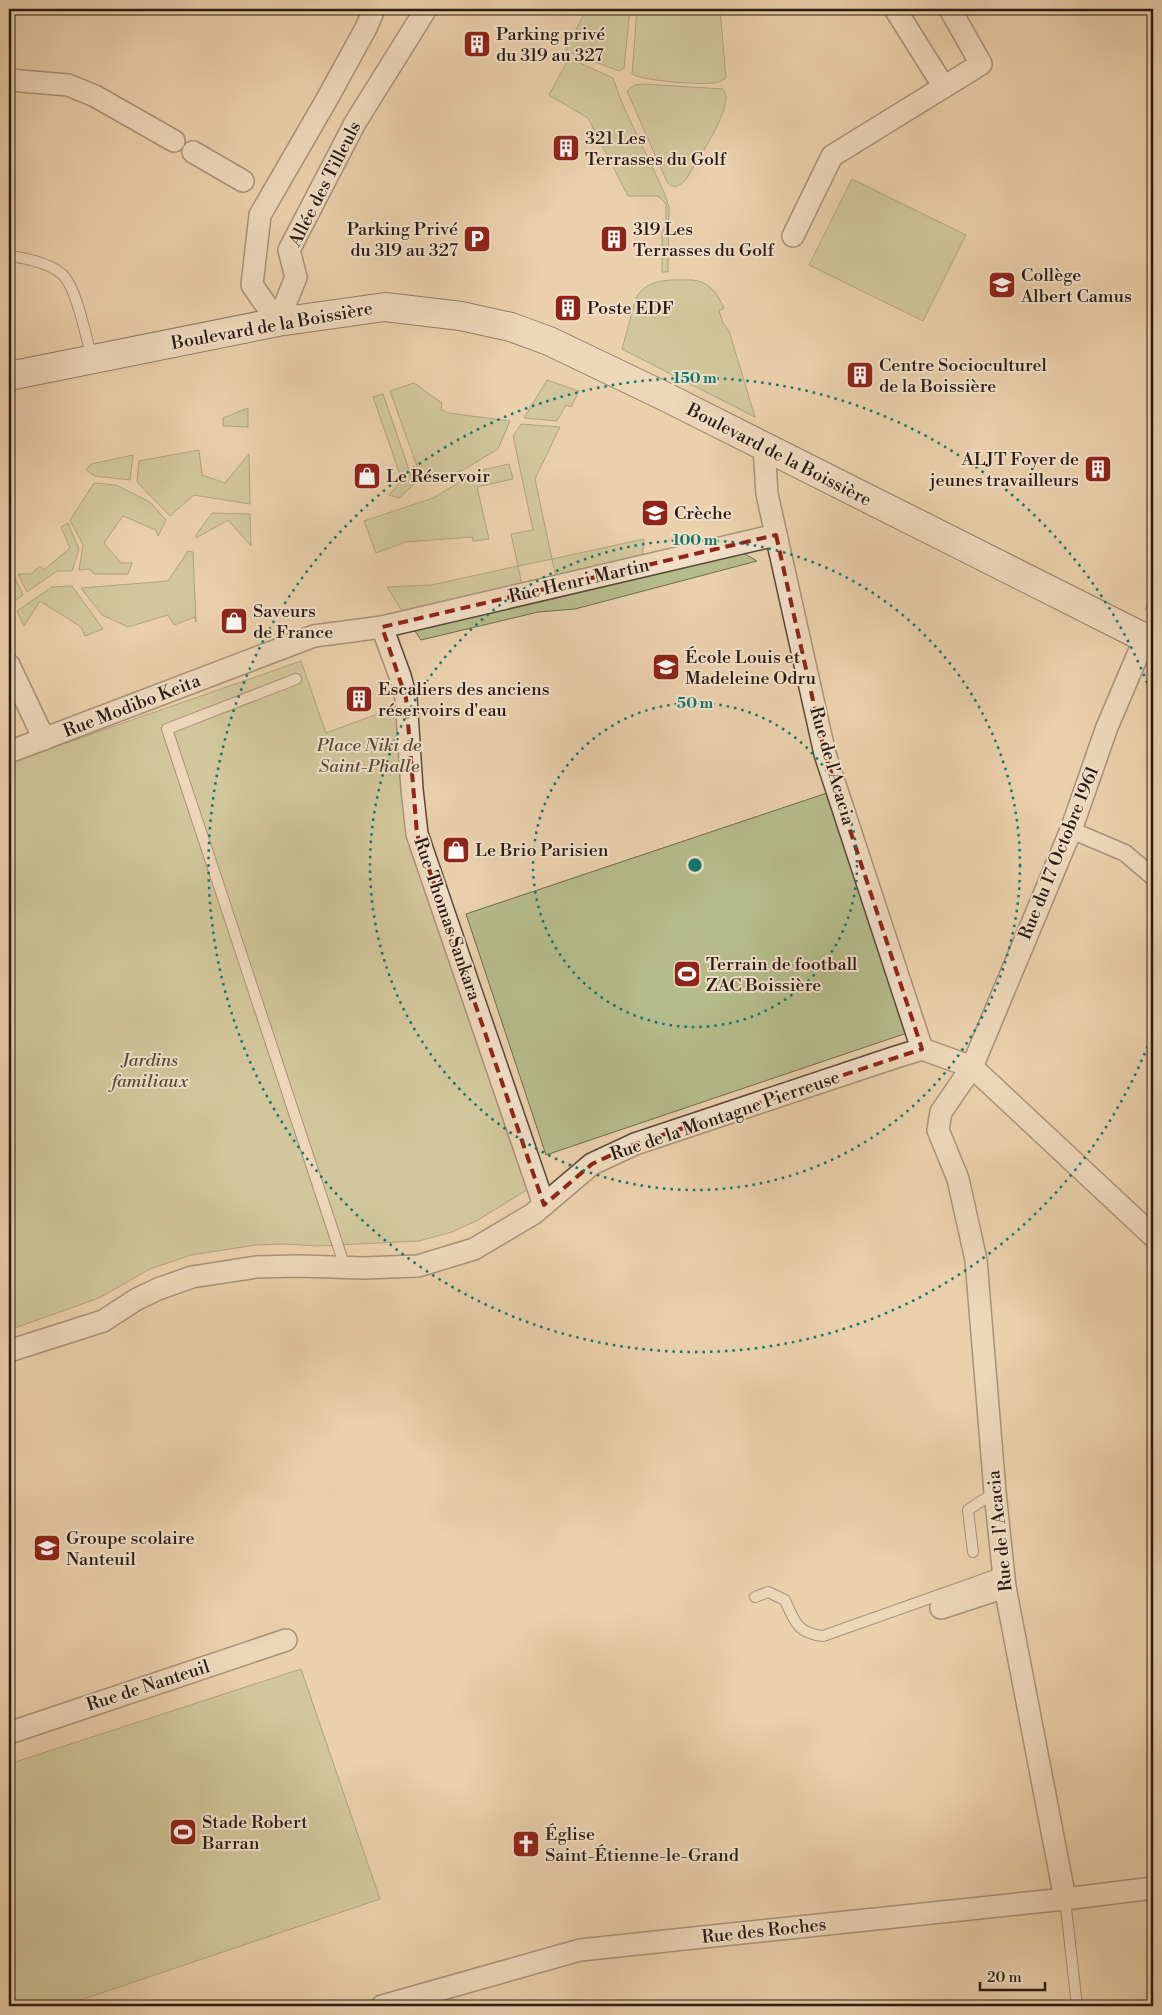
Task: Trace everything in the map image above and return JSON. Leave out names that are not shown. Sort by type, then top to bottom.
[{"type":"main road","name":"Boulevard de la Boissière","points":[[9,376],[278,322],[385,307],[461,316],[511,327],[549,341],[1149,640]]},
{"type":"street","name":"Allée des Tilleuls","points":[[278,322],[252,285],[260,215],[327,99],[366,28],[374,9]]},
{"type":"street","name":"Allée des Tilleuls","points":[[278,322],[296,277],[290,250],[355,123],[426,9]]},
{"type":"street","points":[[895,9],[944,87]]},
{"type":"street","points":[[793,236],[832,156],[981,64],[950,9]]},
{"type":"street","points":[[9,80],[68,85],[95,96],[174,141]]},
{"type":"street","points":[[193,152],[243,181]]},
{"type":"street","name":"Rue de l'Acacia","points":[[764,447],[767,494],[825,754],[922,1050]]},
{"type":"street","name":"Rue Henri Martin","points":[[254,659],[314,636],[382,627],[776,535]]},
{"type":"street","name":"Rue Thomas Sankara","points":[[382,627],[406,698],[417,834],[544,1205]]},
{"type":"street","name":"Rue du 17 Octobre 1961","points":[[972,1067],[1071,830],[1107,727],[1149,640]]},
{"type":"street","name":"Rue Modibo Keita","points":[[9,752],[254,659]]},
{"type":"street","points":[[9,665],[44,739]]},
{"type":"street","points":[[1071,830],[1125,853],[1153,877]]},
{"type":"street","points":[[922,1050],[972,1067],[1153,1236]]},
{"type":"street","name":"Rue de la Montagne Pierreuse","points":[[9,1351],[103,1321],[137,1299],[192,1277],[256,1267],[418,1266],[474,1249],[533,1214],[592,1164],[635,1144],[922,1050]]},
{"type":"street","name":"Rue de l'Acacia","points":[[972,1067],[941,1112],[938,1130],[958,1179],[976,1260],[1004,1580],[1065,1899]]},
{"type":"street","points":[[941,1608],[1004,1580]]},
{"type":"street","name":"Rue de Nanteuil","points":[[9,1732],[286,1640]]},
{"type":"street","name":"Rue des Roches","points":[[394,2005],[580,1950],[1153,1888]]},
{"type":"lane","points":[[9,256],[42,264],[63,275],[72,290],[92,359]]},
{"type":"lane","points":[[296,680],[167,729],[345,1267]]},
{"type":"lane","points":[[973,1552],[968,1510],[995,1492]]},
{"type":"lane","points":[[755,1597],[768,1592],[785,1600],[794,1621],[810,1635],[823,1636],[1004,1580]]},
{"type":"lane","name":"Rue de l'Acacia","points":[[1065,1899],[1077,2006]]},
{"type":"highlighted area","points":[[776,535],[825,754],[922,1049],[635,1144],[592,1164],[544,1205],[417,834],[406,698],[382,627]]},
{"type":"green space","points":[[587,9],[630,9],[624,68],[619,71],[566,51]]},
{"type":"green space","points":[[637,9],[720,9],[726,78],[720,82],[689,83],[648,79],[632,74]]},
{"type":"green space","points":[[569,58],[613,78],[621,101],[664,192],[669,207],[668,272],[662,272],[662,232],[666,226],[666,204],[658,196],[628,196],[588,118],[549,95]]},
{"type":"green space","points":[[635,85],[723,89],[726,94],[721,118],[704,151],[687,178],[675,187],[667,182],[627,91]]},
{"type":"green space","points":[[852,179],[966,235],[923,321],[809,265]]},
{"type":"green space","points":[[693,280],[704,283],[712,289],[724,308],[719,311],[723,323],[729,331],[755,417],[622,349],[636,298],[641,291],[647,286],[661,281]]},
{"type":"green space","points":[[547,380],[579,391],[571,407],[566,405],[557,421],[524,418]]},
{"type":"green space","points":[[414,383],[442,403],[441,409],[448,413],[510,421],[498,449],[463,470],[423,483],[390,391]]},
{"type":"green space","points":[[383,394],[414,484],[399,498],[389,495],[402,480],[373,397]]},
{"type":"green space","points":[[248,408],[248,427],[223,426],[223,418]]},
{"type":"green space","points":[[521,424],[560,427],[535,479],[552,559],[518,566],[511,534],[533,530],[513,436]]},
{"type":"green space","points":[[199,450],[202,475],[225,483],[249,454],[250,504],[194,495],[170,516],[137,482],[139,461]]},
{"type":"green space","points":[[133,455],[130,480],[95,476],[86,470],[91,464]]},
{"type":"green space","points":[[509,464],[513,479],[477,487],[489,539],[473,541],[472,537],[406,542],[376,553],[364,521],[433,498],[478,471]]},
{"type":"green space","points":[[94,483],[116,485],[150,502],[166,520],[158,536],[156,530],[123,516],[104,543],[121,563],[132,563],[128,574],[94,574],[90,569],[79,570],[83,545],[70,520]]},
{"type":"green space","points":[[212,513],[250,514],[251,546],[228,520],[196,538],[196,535]]},
{"type":"green space","points":[[68,523],[79,549],[72,571],[57,571],[27,592],[18,574],[31,574],[40,566],[44,570],[70,548],[61,527]]},
{"type":"green space","points":[[644,539],[642,560],[556,578],[552,559]]},
{"type":"green space","points":[[188,551],[193,552],[196,622],[195,617],[174,625],[168,615],[128,627],[102,615],[81,588],[168,581]]},
{"type":"green space","points":[[740,551],[757,561],[575,609],[538,612],[421,640],[415,631],[417,628]]},
{"type":"green space","points":[[518,566],[522,585],[402,611],[387,587],[431,585]]},
{"type":"green space","points":[[9,574],[13,574],[23,595],[13,602],[9,593]]},
{"type":"green space","points":[[72,586],[103,629],[85,636],[81,627],[40,601],[24,626],[17,611],[52,587]]},
{"type":"green space","points":[[1153,590],[1153,614],[1145,610]]},
{"type":"green space","points":[[301,661],[326,733],[399,706],[409,837],[530,1188],[478,1220],[452,1232],[419,1241],[318,1246],[256,1245],[191,1255],[150,1269],[99,1298],[9,1330],[9,763]]},
{"type":"green space","name":"Terrain de football ZAC Boissière","points":[[827,793],[907,1033],[546,1155],[466,914]]},
{"type":"green space","name":"Stade Robert Barran","points":[[301,1669],[380,1899],[63,2006],[9,2006],[9,1764]]},
{"type":"place","name":"Parking privé du 319 au 327","points":[[477,44]]},
{"type":"place","name":"321 Les Terrasses du Golf","points":[[566,148]]},
{"type":"place","name":"Parking Privé du 319 au 327","points":[[477,239]]},
{"type":"place","name":"319 Les Terrasses du Golf","points":[[614,239]]},
{"type":"place","name":"Collège Albert Camus","points":[[1002,285]]},
{"type":"place","name":"Poste EDF","points":[[568,308]]},
{"type":"place","name":"Centre Socioculturel de la Boissière","points":[[860,375]]},
{"type":"place","name":"ALJT Foyer de jeunes travailleurs","points":[[1098,469]]},
{"type":"place","name":"Le Réservoir","points":[[367,476]]},
{"type":"place","name":"Crèche","points":[[655,513]]},
{"type":"place","name":"Saveurs de France","points":[[234,621]]},
{"type":"place","name":"École Louis et Madeleine Odru","points":[[666,667]]},
{"type":"place","name":"Escaliers des anciens réservoirs d'eau","points":[[359,699]]},
{"type":"place","name":"Le Brio Parisien","points":[[456,850]]},
{"type":"place","name":"Terrain de football ZAC Boissière","points":[[687,974]]},
{"type":"place","name":"Groupe scolaire Nanteuil","points":[[47,1548]]},
{"type":"place","name":"Stade Robert Barran","points":[[183,1832]]},
{"type":"place","name":"Église Saint-Étienne-le-Grand","points":[[526,1844]]},
{"type":"park label","name":"Place Niki de Saint-Phalle","points":[[369,755]]},
{"type":"park label","name":"Jardins familiaux","points":[[150,1070]]}]
